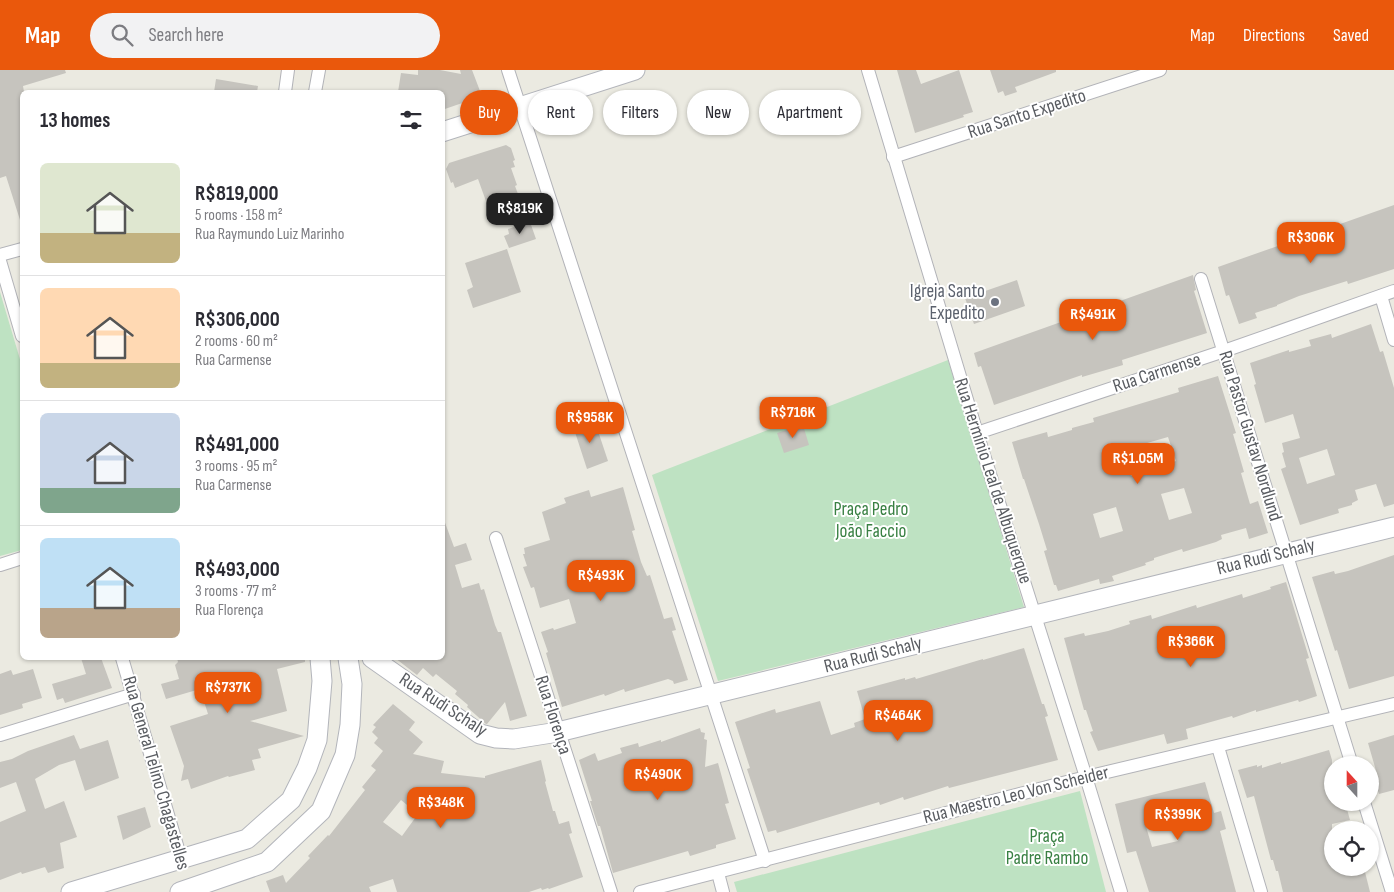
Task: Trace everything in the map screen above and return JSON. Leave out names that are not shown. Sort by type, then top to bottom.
[{"type":"street","points":[[285,90],[288,70]]},
{"type":"street","points":[[315,90],[319,70]]},
{"type":"street","points":[[508,70],[765,861]]},
{"type":"street","points":[[445,131],[635,70]]},
{"type":"street","name":"Rua Hermínio Leal de Albuquerque","points":[[868,70],[976,433],[1086,777],[1120,892]]},
{"type":"street","name":"Rua Santo Expedito","points":[[893,157],[1160,70]]},
{"type":"street","points":[[0,255],[20,250]]},
{"type":"street","points":[[0,261],[20,329]]},
{"type":"street","name":"Rua Pastor Gustav Nordlund","points":[[1201,279],[1349,756]]},
{"type":"street","name":"Rua Carmense","points":[[976,433],[1224,351],[1394,291]]},
{"type":"street","points":[[1381,296],[1394,340]]},
{"type":"street","name":"Rua Rudi Schaly","points":[[375,660],[480,734],[496,738],[514,739],[558,732],[710,696],[1394,526]]},
{"type":"street","name":"Rua Florença","points":[[496,538],[610,892]]},
{"type":"street","points":[[0,565],[20,559]]},
{"type":"street","name":"Rua General Telino Chagastelles","points":[[123,660],[181,859],[187,891]]},
{"type":"street","points":[[72,892],[247,839],[291,800],[307,768],[317,740],[322,681],[320,660]]},
{"type":"street","points":[[187,891],[268,862],[321,811],[345,755],[350,725],[352,684],[348,660]]},
{"type":"street","points":[[0,735],[134,694]]},
{"type":"street","name":"Rua Maestro Leo Von Scheider","points":[[640,892],[1086,777],[1338,719],[1394,704]]},
{"type":"street","points":[[1218,747],[1261,892]]},
{"type":"street","points":[[1367,811],[1392,892]]},
{"type":"street","points":[[718,872],[723,892]]},
{"type":"green space","points":[[0,292],[20,359],[20,551],[0,556]]},
{"type":"green space","name":"Praça Pedro João Faccio","points":[[948,360],[1024,607],[718,681],[652,475]]},
{"type":"green space","name":"Praça Padre Rambo","points":[[1080,791],[1106,892],[737,892],[734,882]]},
{"type":"building","points":[[0,70],[65,70],[66,73],[23,86],[24,90],[20,90],[20,220],[6,176],[0,178]]},
{"type":"building","points":[[418,70],[440,70],[461,74],[460,70],[472,70],[480,90],[460,90],[460,104],[445,109],[445,90],[398,90],[401,73],[418,75]]},
{"type":"building","points":[[897,70],[916,70],[921,84],[959,70],[973,112],[963,115],[964,117],[915,133]]},
{"type":"building","points":[[990,70],[1056,70],[1056,72],[1015,87],[1017,92],[1005,96],[1003,91],[998,93]]},
{"type":"building","points":[[216,79],[258,86],[257,90],[214,90]]},
{"type":"building","points":[[506,145],[511,148],[515,160],[513,161],[515,167],[511,168],[518,194],[487,204],[478,179],[455,188],[453,182],[451,183],[446,169],[449,163]]},
{"type":"building","points":[[1394,205],[1394,269],[1348,284],[1347,281],[1299,296],[1255,313],[1257,318],[1239,324],[1229,295],[1226,296],[1218,267]]},
{"type":"building","points":[[530,222],[536,239],[509,248],[504,236],[509,234],[508,229]]},
{"type":"building","points":[[507,249],[521,292],[473,308],[467,290],[473,287],[465,263]]},
{"type":"building","points":[[1193,275],[1196,290],[1194,291],[1207,333],[1122,360],[1123,365],[1082,377],[1082,375],[994,405],[981,366],[978,367],[974,353]]},
{"type":"building","name":"Igreja Santo Expedito","points":[[1017,280],[1025,306],[974,324],[965,298]]},
{"type":"building","points":[[1371,324],[1380,352],[1383,351],[1394,388],[1394,504],[1384,507],[1376,484],[1355,490],[1358,500],[1352,503],[1352,505],[1338,509],[1339,513],[1300,525],[1281,469],[1286,467],[1282,453],[1284,452],[1282,443],[1300,438],[1293,414],[1265,423],[1250,363],[1289,350],[1289,352],[1311,346],[1309,340],[1331,334],[1332,338]],"holes":[[[1327,449],[1335,475],[1307,484],[1299,458]]]},
{"type":"building","points":[[1218,376],[1236,433],[1233,434],[1244,472],[1241,473],[1250,504],[1258,501],[1268,533],[1249,539],[1246,528],[1221,535],[1222,539],[1216,542],[1183,552],[1182,549],[1154,558],[1154,560],[1145,563],[1146,565],[1112,576],[1114,581],[1100,584],[1099,579],[1058,591],[1056,585],[1054,585],[1044,551],[1047,550],[1012,442],[1047,432],[1048,437],[1072,430],[1072,428],[1094,422],[1093,418],[1179,392],[1178,388]],"holes":[[[1168,437],[1176,461],[1131,476],[1123,450]],[[1184,488],[1192,513],[1169,520],[1161,494]],[[1116,507],[1123,531],[1100,538],[1093,514]]]},
{"type":"building","points":[[594,419],[608,461],[587,469],[573,426]]},
{"type":"building","points":[[803,425],[809,445],[784,453],[777,433]]},
{"type":"building","points":[[623,487],[635,530],[632,531],[641,562],[647,576],[650,575],[664,619],[672,617],[676,630],[672,631],[688,680],[674,684],[673,681],[668,679],[625,692],[624,689],[605,696],[604,694],[562,707],[541,632],[576,623],[569,599],[540,608],[534,587],[531,588],[523,567],[527,566],[523,554],[525,554],[524,548],[550,540],[542,512],[566,503],[564,498],[589,490],[591,497]]},
{"type":"building","points":[[445,523],[454,547],[466,543],[472,560],[455,565],[462,588],[479,583],[481,590],[484,589],[495,625],[498,632],[501,632],[527,716],[510,721],[505,702],[486,724],[455,694],[457,691],[436,674],[433,677],[423,668],[417,675],[398,660],[445,660]]},
{"type":"building","points":[[1394,555],[1394,676],[1349,689],[1312,577],[1334,571],[1335,574],[1348,571]]},
{"type":"building","points":[[1286,582],[1309,658],[1306,659],[1317,696],[1186,729],[1188,739],[1167,744],[1164,734],[1098,751],[1090,732],[1093,731],[1086,710],[1084,710],[1064,638],[1084,633],[1085,636],[1108,631],[1130,624],[1129,621],[1151,615],[1152,619],[1196,605],[1197,608],[1242,594],[1243,598]]},
{"type":"building","points":[[1024,648],[1042,704],[1044,704],[1048,716],[1045,717],[1058,760],[949,788],[948,786],[904,800],[903,797],[880,805],[879,802],[777,833],[776,830],[768,832],[747,769],[750,768],[735,722],[775,709],[776,713],[820,701],[831,735],[855,727],[854,723],[865,719],[857,691],[905,678],[905,680],[915,677],[916,679]]},
{"type":"building","points":[[82,660],[102,660],[112,688],[65,703],[63,698],[57,700],[52,684],[86,674]]},
{"type":"building","points":[[178,660],[305,660],[305,662],[277,669],[287,711],[250,721],[304,736],[258,749],[261,758],[252,760],[255,770],[228,776],[191,789],[188,779],[181,781],[184,766],[170,726],[208,714],[200,689],[166,699],[161,684],[179,679],[175,665]]},
{"type":"building","points":[[33,669],[42,698],[22,704],[23,708],[0,715],[0,674],[11,670],[13,675]]},
{"type":"building","points":[[393,704],[415,722],[409,730],[423,742],[413,754],[444,761],[441,773],[485,778],[485,776],[541,760],[553,811],[555,811],[559,824],[569,821],[572,833],[569,834],[583,877],[549,889],[542,890],[541,888],[529,892],[397,892],[393,879],[369,887],[371,892],[270,892],[266,881],[283,875],[286,883],[310,858],[308,856],[329,836],[365,790],[362,787],[376,770],[371,766],[383,751],[374,743],[378,738],[372,732],[376,727],[373,725]],"holes":[[[401,800],[418,814],[402,836],[383,822]]]},
{"type":"building","points":[[700,728],[701,732],[705,733],[704,739],[707,740],[705,767],[718,763],[729,803],[725,804],[736,839],[716,845],[716,848],[690,856],[688,851],[613,873],[579,760],[595,753],[598,761],[622,753],[620,748],[638,743],[639,747],[661,740],[661,742]]},
{"type":"building","points":[[74,735],[80,749],[108,740],[119,778],[85,791],[75,760],[59,765],[35,779],[45,809],[64,801],[77,837],[60,843],[64,868],[48,873],[45,867],[22,874],[21,872],[0,880],[0,822],[26,811],[16,782],[0,788],[0,762]]},
{"type":"building","points":[[1394,735],[1394,790],[1379,794],[1379,756],[1372,756],[1368,743]]},
{"type":"building","points":[[1329,750],[1331,756],[1324,756],[1324,811],[1348,811],[1350,820],[1324,821],[1324,876],[1366,876],[1370,892],[1283,892],[1278,871],[1276,871],[1273,860],[1271,860],[1254,796],[1247,798],[1238,770],[1257,765],[1257,767],[1262,765],[1262,768],[1281,762],[1281,764]]},
{"type":"building","points":[[1205,782],[1214,813],[1221,811],[1226,829],[1220,831],[1236,892],[1149,892],[1136,851],[1127,853],[1115,804]],"holes":[[[1169,816],[1178,841],[1152,847],[1145,823]]]},
{"type":"building","points":[[145,807],[151,827],[123,840],[117,816]]},
{"type":"place","name":"Igreja Santo Expedito","points":[[995,302]]}]
